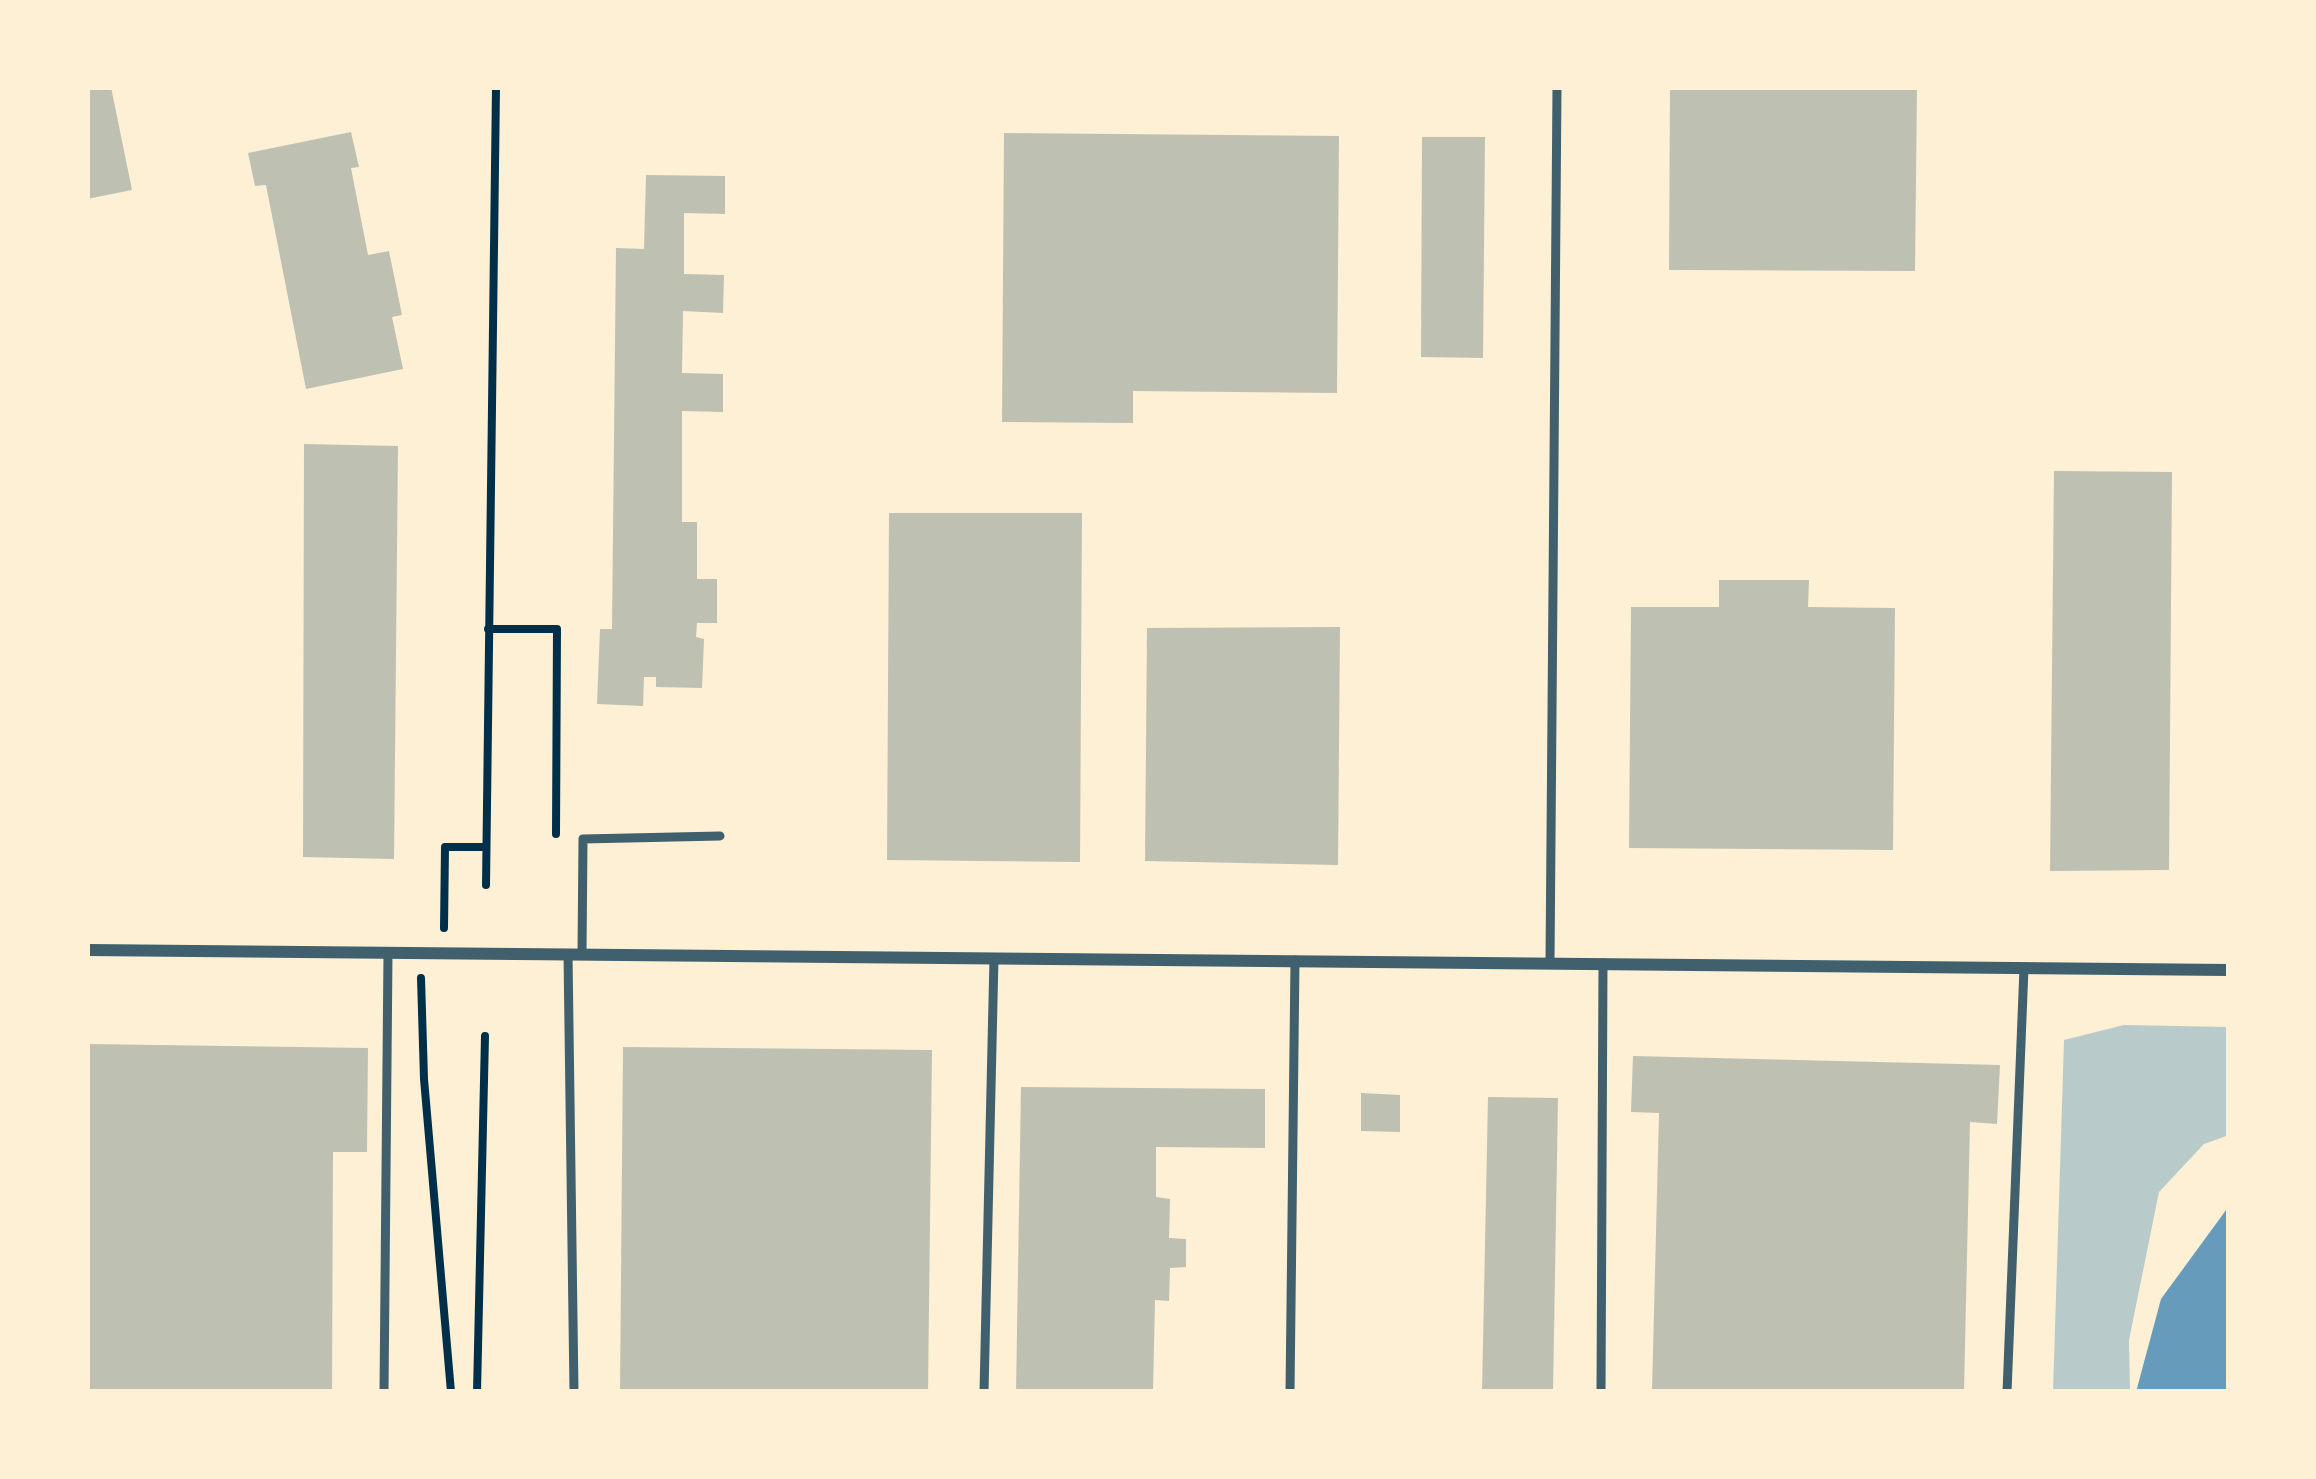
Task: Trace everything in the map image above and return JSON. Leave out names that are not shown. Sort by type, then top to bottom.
[{"type":"street","points":[[87,950],[2229,970]]},
{"type":"lane","points":[[1550,962],[1558,87]]},
{"type":"lane","points":[[574,1392],[575,954],[583,839],[720,836]]},
{"type":"lane","points":[[384,1392],[388,953]]},
{"type":"lane","points":[[984,1392],[994,958]]},
{"type":"lane","points":[[1290,1392],[1295,961]]},
{"type":"lane","points":[[1600,1392],[1603,963]]},
{"type":"lane","points":[[2007,1392],[2024,968]]},
{"type":"path","points":[[486,885],[496,87]]},
{"type":"path","points":[[488,629],[557,629],[556,838]]},
{"type":"path","points":[[444,953],[445,847],[486,848]]},
{"type":"path","points":[[420,953],[425,1101],[451,1392]]},
{"type":"path","points":[[477,1392],[485,1036]]},
{"type":"shaded area","points":[[2124,1025],[2229,1027],[2229,1135],[2204,1144],[2159,1192],[2129,1340],[2130,1392],[2053,1392],[2064,1040]]},
{"type":"water","points":[[2229,1206],[2229,1392],[2136,1392],[2161,1299]]},
{"type":"building","points":[[87,87],[111,87],[132,190],[87,199]]},
{"type":"building","points":[[1670,87],[1917,87],[1915,271],[1669,270]]},
{"type":"building","points":[[351,132],[359,167],[351,168],[368,255],[389,251],[402,315],[392,317],[403,369],[306,389],[266,185],[255,186],[248,153]]},
{"type":"building","points":[[1004,133],[1339,136],[1337,393],[1133,391],[1133,423],[1002,422]]},
{"type":"building","points":[[1422,137],[1485,137],[1483,358],[1421,357]]},
{"type":"building","points":[[646,175],[725,176],[725,214],[684,213],[684,274],[724,275],[723,313],[683,311],[682,373],[723,374],[723,412],[682,411],[682,522],[697,522],[697,579],[717,579],[717,623],[697,623],[696,637],[704,639],[702,688],[656,687],[656,677],[644,677],[643,706],[597,704],[600,629],[612,629],[616,248],[644,249]]},
{"type":"building","points":[[304,444],[398,446],[394,859],[303,857]]},
{"type":"building","points":[[2054,471],[2172,472],[2169,870],[2050,871]]},
{"type":"building","points":[[889,513],[1082,513],[1080,862],[887,860]]},
{"type":"building","points":[[1719,580],[1809,580],[1808,607],[1895,608],[1893,850],[1629,848],[1631,607],[1719,607]]},
{"type":"building","points":[[1340,627],[1338,865],[1145,861],[1147,628]]},
{"type":"building","points":[[87,1044],[368,1048],[367,1152],[333,1152],[332,1392],[87,1392]]},
{"type":"building","points":[[623,1047],[932,1050],[928,1392],[620,1392]]},
{"type":"building","points":[[1633,1056],[2000,1065],[1997,1124],[1970,1122],[1964,1392],[1652,1392],[1659,1113],[1631,1112]]},
{"type":"building","points":[[1021,1087],[1265,1089],[1265,1148],[1156,1147],[1156,1197],[1170,1199],[1169,1238],[1186,1239],[1186,1267],[1170,1268],[1169,1301],[1155,1300],[1153,1392],[1016,1392]]},
{"type":"building","points":[[1361,1093],[1400,1095],[1400,1132],[1361,1131]]},
{"type":"building","points":[[1488,1097],[1558,1098],[1553,1392],[1482,1392]]}]
